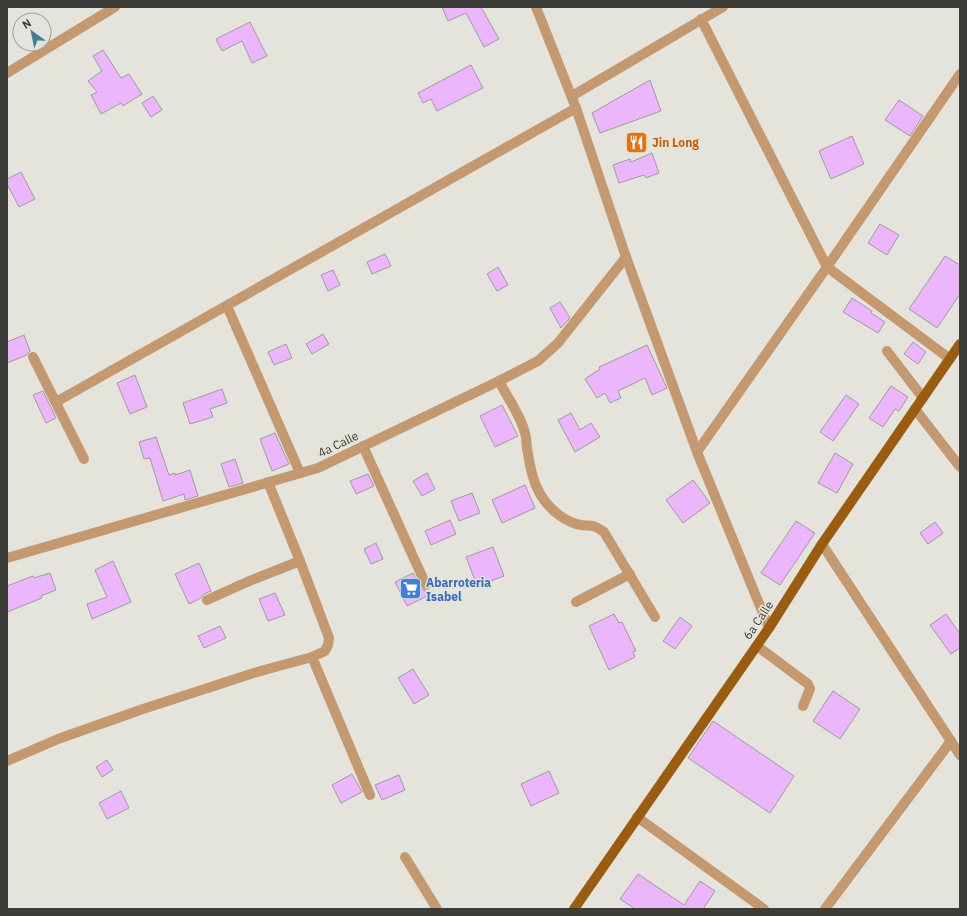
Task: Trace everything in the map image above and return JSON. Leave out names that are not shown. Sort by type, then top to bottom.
[{"type":"main road","name":"6a Calle","points":[[574,909],[770,628],[822,544],[960,344]]},
{"type":"street","points":[[7,73],[115,7]]},
{"type":"street","points":[[536,7],[572,96],[626,257],[697,452],[770,628]]},
{"type":"street","points":[[572,96],[723,7]]},
{"type":"street","points":[[701,19],[827,268],[950,359]]},
{"type":"street","points":[[697,452],[827,268],[960,74]]},
{"type":"street","points":[[56,402],[576,108]]},
{"type":"street","name":"4a Calle","points":[[8,556],[318,468],[499,381],[538,361],[558,343],[626,257]]},
{"type":"street","points":[[227,306],[300,473]]},
{"type":"street","points":[[887,351],[923,398]]},
{"type":"street","points":[[33,356],[84,459]]},
{"type":"street","points":[[499,381],[523,426],[526,435],[529,462],[539,493],[546,503],[571,522],[593,526],[604,532],[655,617]]},
{"type":"street","points":[[915,409],[960,467]]},
{"type":"street","points":[[363,446],[426,585]]},
{"type":"street","points":[[7,761],[58,739],[143,709],[257,672],[312,657],[324,650],[328,645],[328,638],[300,561],[268,482]]},
{"type":"street","points":[[822,544],[960,755]]},
{"type":"street","points":[[207,600],[300,561]]},
{"type":"street","points":[[576,602],[630,574]]},
{"type":"street","points":[[757,646],[808,684],[810,689],[803,706]]},
{"type":"street","points":[[312,657],[370,795]]},
{"type":"street","points":[[825,909],[951,741]]},
{"type":"street","points":[[637,817],[764,909]]},
{"type":"street","points":[[405,856],[437,909]]},
{"type":"building","points":[[442,7],[481,7],[499,39],[484,47],[466,13],[448,21]]},
{"type":"building","points":[[250,22],[267,56],[252,63],[242,41],[222,51],[216,39]]},
{"type":"building","points":[[103,50],[121,78],[129,74],[142,94],[123,106],[121,103],[101,114],[91,95],[97,92],[88,81],[102,71],[93,56]]},
{"type":"building","points":[[471,65],[483,88],[437,111],[431,99],[423,103],[418,93]]},
{"type":"building","points":[[650,80],[661,111],[600,133],[592,113]]},
{"type":"building","points":[[153,96],[162,110],[151,117],[142,103]]},
{"type":"building","points":[[899,100],[923,116],[910,136],[885,120]]},
{"type":"building","points":[[852,136],[864,164],[831,179],[819,151]]},
{"type":"building","points":[[652,153],[659,173],[646,178],[644,175],[619,183],[613,165],[630,159],[631,162]]},
{"type":"building","points":[[21,172],[35,199],[19,207],[7,184],[7,179]]},
{"type":"building","points":[[880,224],[899,235],[887,255],[868,243]]},
{"type":"building","points":[[385,254],[391,266],[372,274],[367,262]]},
{"type":"building","points":[[945,256],[960,265],[960,294],[937,328],[909,309]]},
{"type":"building","points":[[498,267],[508,285],[497,291],[487,274]]},
{"type":"building","points":[[333,270],[340,285],[328,291],[321,275]]},
{"type":"building","points":[[852,298],[872,311],[871,313],[885,322],[878,333],[843,312]]},
{"type":"building","points":[[560,302],[570,318],[561,328],[550,308]]},
{"type":"building","points":[[323,334],[329,344],[312,354],[306,344]]},
{"type":"building","points":[[24,335],[30,351],[27,355],[7,363],[7,342]]},
{"type":"building","points":[[913,342],[926,352],[918,364],[904,354]]},
{"type":"building","points":[[286,344],[292,358],[274,365],[268,352]]},
{"type":"building","points":[[647,345],[667,388],[652,395],[645,378],[618,391],[621,398],[610,403],[605,393],[597,398],[585,379],[600,369],[599,367]]},
{"type":"building","points":[[135,375],[147,407],[130,414],[117,383]]},
{"type":"building","points":[[891,386],[908,397],[899,411],[895,409],[883,427],[869,418]]},
{"type":"building","points":[[222,389],[227,403],[210,409],[213,417],[190,424],[183,403]]},
{"type":"building","points":[[43,391],[56,418],[46,423],[33,395]]},
{"type":"building","points":[[846,395],[859,404],[833,441],[820,432]]},
{"type":"building","points":[[502,405],[518,436],[495,447],[480,416]]},
{"type":"building","points":[[571,413],[580,430],[591,423],[600,437],[575,452],[558,420]]},
{"type":"building","points":[[275,433],[289,464],[272,471],[260,439]]},
{"type":"building","points":[[156,437],[169,475],[175,473],[175,475],[190,470],[198,496],[185,500],[184,494],[163,501],[150,458],[144,459],[139,442]]},
{"type":"building","points":[[835,453],[853,464],[837,493],[818,483]]},
{"type":"building","points":[[235,459],[243,483],[229,487],[221,464]]},
{"type":"building","points":[[427,473],[435,489],[422,496],[413,481]]},
{"type":"building","points":[[368,474],[374,486],[356,494],[350,481]]},
{"type":"building","points":[[693,480],[710,503],[683,523],[666,500]]},
{"type":"building","points":[[525,485],[535,508],[502,523],[492,500]]},
{"type":"building","points":[[472,493],[480,513],[459,521],[451,501]]},
{"type":"building","points":[[450,520],[456,534],[431,545],[425,531]]},
{"type":"building","points":[[796,521],[815,533],[780,585],[761,573]]},
{"type":"building","points":[[935,522],[943,533],[928,544],[920,533]]},
{"type":"building","points":[[376,543],[383,559],[371,564],[364,549]]},
{"type":"building","points":[[493,547],[504,576],[477,586],[466,557]]},
{"type":"building","points":[[113,561],[131,602],[92,619],[87,604],[107,597],[95,570]]},
{"type":"building","points":[[199,563],[211,591],[189,604],[175,574]]},
{"type":"building","points":[[50,573],[56,590],[41,596],[42,598],[7,612],[7,586],[33,576],[34,578]]},
{"type":"building","name":"Abarroteria Isabel","points":[[413,573],[420,588],[425,591],[427,596],[407,606],[395,582]]},
{"type":"building","points":[[275,593],[285,615],[268,621],[259,599]]},
{"type":"building","points":[[614,614],[619,623],[622,622],[636,651],[633,652],[635,657],[609,670],[589,626]]},
{"type":"building","points":[[946,614],[960,634],[960,648],[951,654],[930,625]]},
{"type":"building","points":[[680,617],[692,626],[675,649],[663,641]]},
{"type":"building","points":[[220,626],[226,638],[204,648],[198,636]]},
{"type":"building","points":[[413,669],[429,695],[414,704],[398,678]]},
{"type":"building","points":[[833,691],[860,709],[840,739],[813,721]]},
{"type":"building","points":[[713,721],[794,776],[770,813],[688,758]]},
{"type":"building","points":[[107,760],[113,770],[102,777],[96,767]]},
{"type":"building","points":[[549,771],[559,793],[531,806],[521,784]]},
{"type":"building","points":[[352,774],[362,792],[341,803],[332,785]]},
{"type":"building","points":[[399,775],[405,790],[382,800],[375,785]]},
{"type":"building","points":[[121,791],[129,808],[107,819],[99,803]]},
{"type":"building","points":[[638,874],[684,905],[700,881],[715,891],[703,909],[635,909],[620,899]]},
{"type":"place","name":"Jin Long","points":[[636,142]]},
{"type":"place","name":"Abarroteria Isabel","points":[[411,589]]}]
